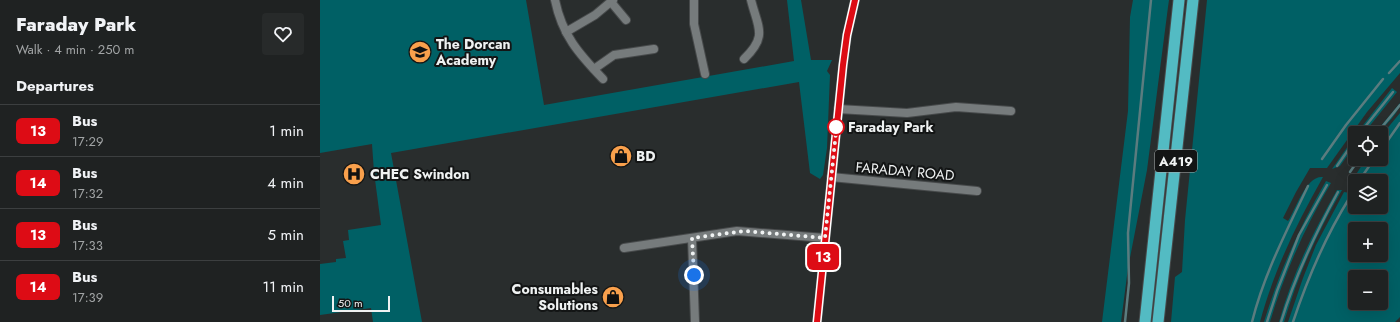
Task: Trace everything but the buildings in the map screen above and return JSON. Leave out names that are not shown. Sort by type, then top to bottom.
[{"type":"highway","name":"A419","points":[[1145,322],[1179,0]]},
{"type":"highway","name":"A419","points":[[1158,322],[1193,0]]},
{"type":"street","points":[[556,0],[561,20],[575,48],[603,79]]},
{"type":"street","points":[[694,0],[694,24],[705,74]]},
{"type":"street","points":[[744,59],[754,55],[758,40],[759,29],[751,0]]},
{"type":"street","points":[[817,322],[844,52],[855,0]]},
{"type":"street","points":[[566,32],[595,15],[612,1],[626,20]]},
{"type":"street","points":[[594,69],[614,55],[654,49]]},
{"type":"street","points":[[838,109],[907,113],[956,107],[1011,111]]},
{"type":"street","name":"FARADAY ROAD","points":[[831,177],[977,191]]},
{"type":"street","points":[[624,248],[744,231],[825,238]]},
{"type":"street","points":[[692,238],[694,322]]},
{"type":"shaded area","points":[[320,0],[526,0],[544,105],[794,61],[787,0],[801,0],[811,60],[832,60],[827,71],[830,75],[827,148],[823,175],[820,179],[810,173],[799,82],[391,153],[422,322],[373,322],[371,308],[320,315],[320,264],[336,262],[336,259],[346,258],[343,241],[349,240],[348,230],[381,225],[372,144],[320,153]]},
{"type":"shaded area","points":[[1133,0],[1169,0],[1147,170],[1128,268],[1121,322],[1102,322],[1128,111],[1130,17]]},
{"type":"shaded area","points":[[1207,0],[1400,0],[1400,73],[1357,126],[1348,126],[1348,139],[1327,168],[1310,168],[1296,192],[1283,218],[1288,221],[1302,194],[1311,181],[1323,177],[1304,212],[1279,265],[1260,322],[1171,322],[1175,277],[1182,272],[1185,220]]},
{"type":"shaded area","points":[[1392,88],[1397,92],[1370,126],[1362,126]]},
{"type":"shaded area","points":[[1400,103],[1398,110],[1392,118],[1385,126],[1381,126]]},
{"type":"shaded area","points":[[1400,113],[1400,317],[1395,322],[1288,322],[1316,245],[1344,192],[1348,193],[1348,214],[1388,214],[1388,174],[1356,174],[1361,166],[1388,166],[1388,128]]},
{"type":"shaded area","points":[[1348,146],[1348,155],[1340,166],[1332,169]]},
{"type":"shaded area","points":[[1326,181],[1331,183],[1312,217],[1296,251],[1270,322],[1264,322],[1276,285],[1291,250],[1307,215]]},
{"type":"shaded area","points":[[1337,190],[1342,190],[1324,222],[1309,254],[1295,288],[1284,322],[1279,322],[1290,287],[1304,254]]},
{"type":"waterway","points":[[1125,322],[1129,283],[1128,233],[1151,0]]},
{"type":"waterway","points":[[1389,73],[1400,61]]},
{"type":"waterway","points":[[1322,159],[1346,125],[1383,79]]},
{"type":"waterway","points":[[1366,126],[1393,92]]},
{"type":"waterway","points":[[1383,126],[1400,105]]},
{"type":"waterway","points":[[1388,140],[1400,123]]},
{"type":"waterway","points":[[1337,166],[1348,150]]},
{"type":"waterway","points":[[1350,172],[1354,166]]},
{"type":"waterway","points":[[1364,174],[1369,166]]},
{"type":"waterway","points":[[1267,322],[1277,291],[1299,235],[1327,185]]},
{"type":"waterway","points":[[1252,322],[1269,269],[1308,186]]},
{"type":"waterway","points":[[1281,322],[1306,256],[1338,192]]},
{"type":"waterway","points":[[1293,322],[1318,258],[1348,200]]},
{"type":"bus line","name":"13","points":[[817,322],[843,65],[847,35],[855,0]]},
{"type":"place","name":"The Dorcan Academy","points":[[420,52]]},
{"type":"place","name":"Faraday Park","points":[[836,127]]},
{"type":"place","name":"BD","points":[[621,156]]},
{"type":"place","name":"CHEC Swindon","points":[[354,174]]},
{"type":"place","name":"Consumables Solutions","points":[[613,297]]},
{"type":"route","points":[[694,275],[692,238],[737,231],[825,238],[837,122],[836,127]]}]
